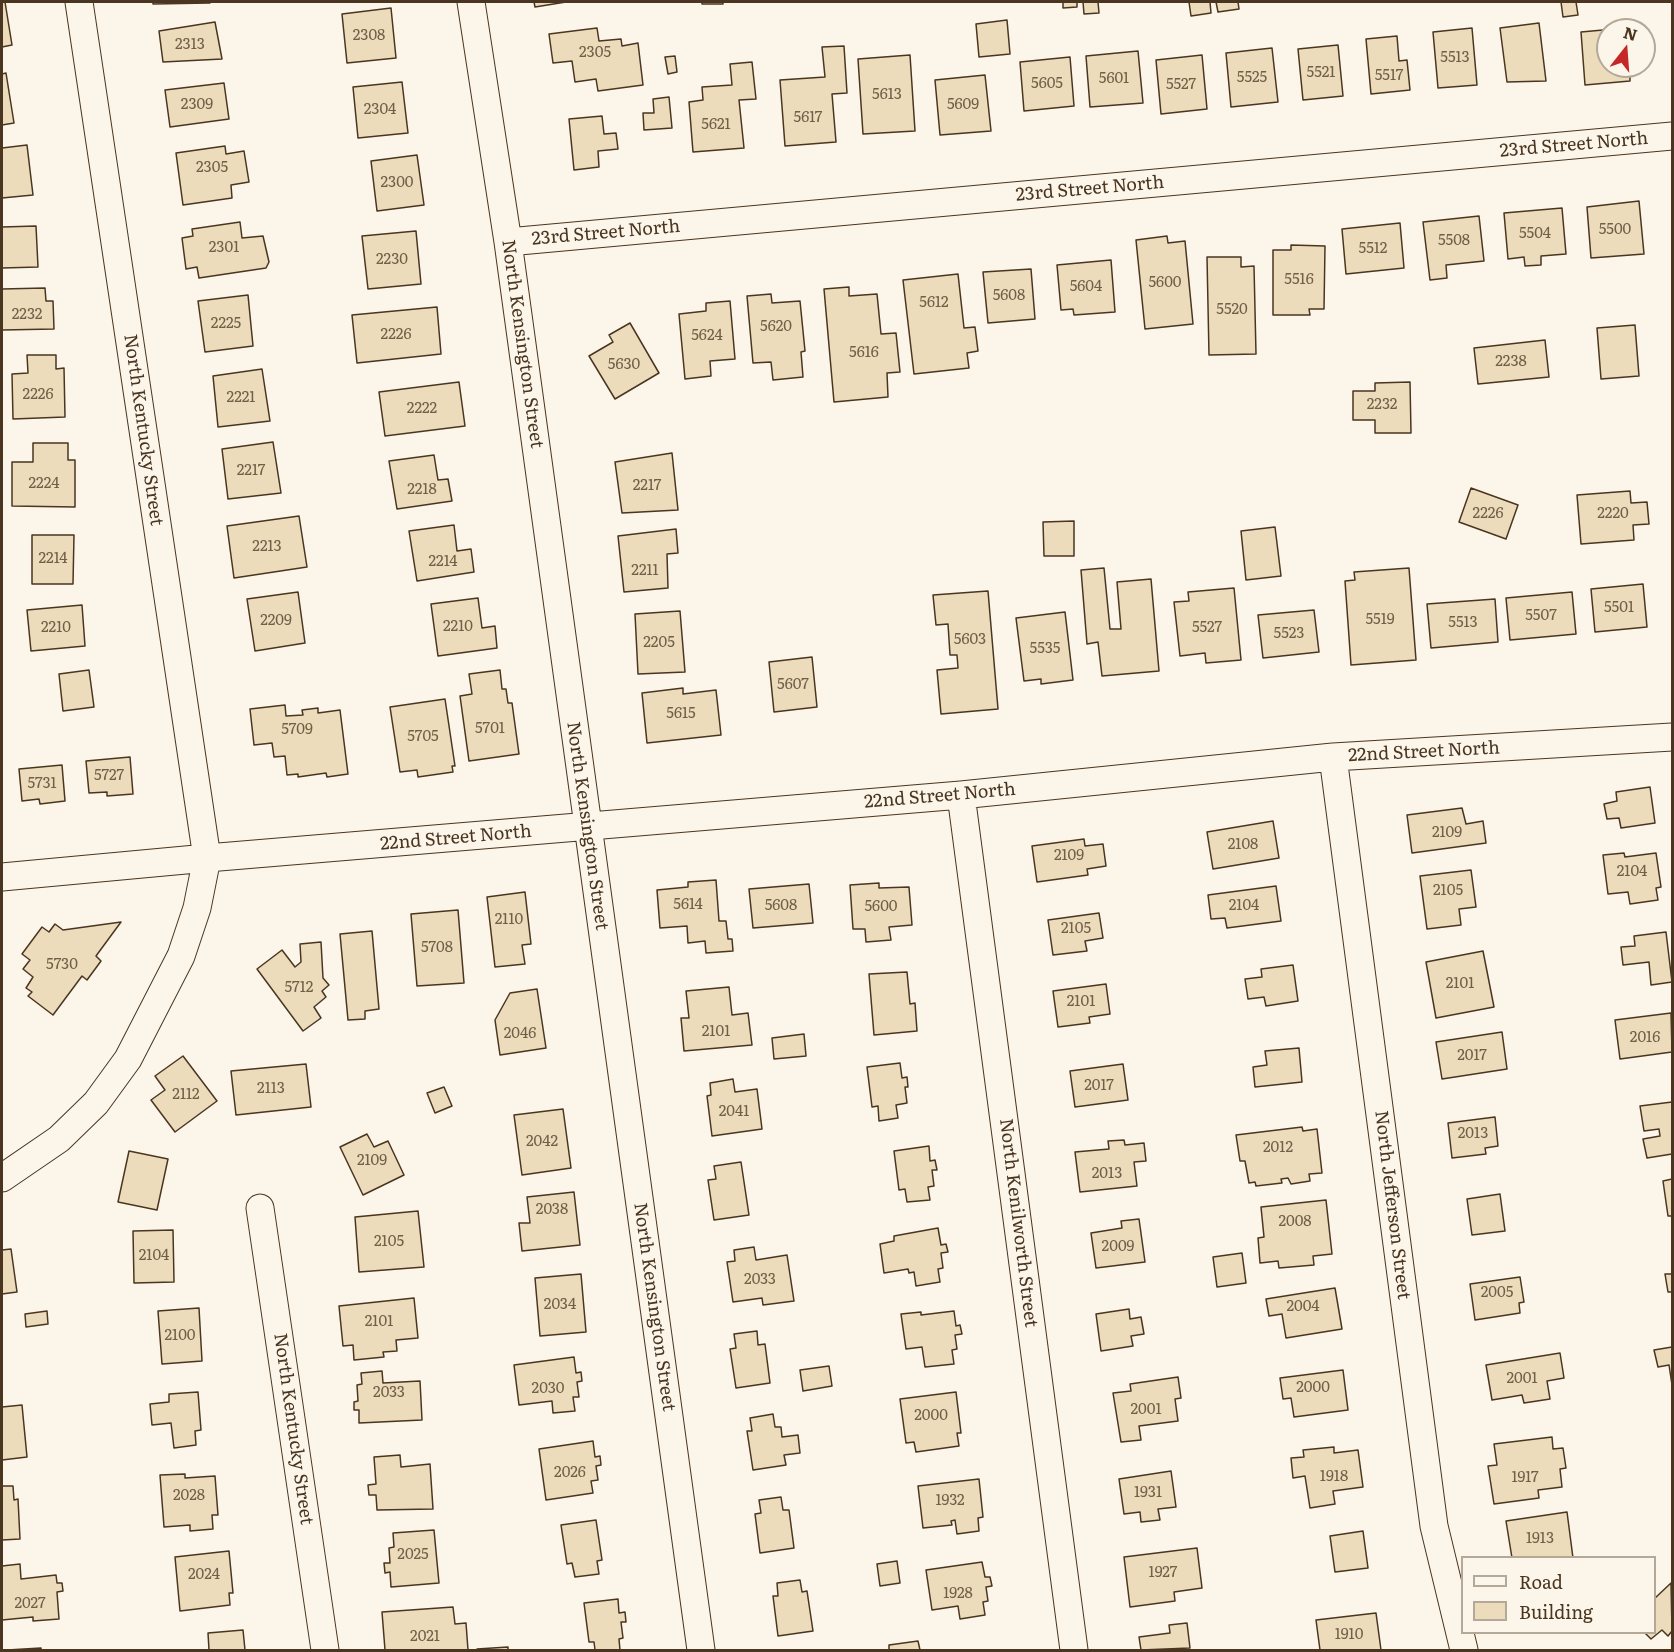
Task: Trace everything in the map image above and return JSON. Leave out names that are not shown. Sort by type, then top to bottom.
[{"type":"street","name":"North Kentucky Street","points":[[79,2],[207,858]]},
{"type":"street","name":"North Kensington Street","points":[[471,2],[508,242],[701,1650]]},
{"type":"street","name":"23rd Street North","points":[[508,242],[1672,136]]},
{"type":"street","name":"22nd Street North","points":[[2,878],[207,858],[961,795],[1333,757],[1672,737]]},
{"type":"street","name":"North Jefferson Street","points":[[1333,757],[1434,1526],[1464,1650]]},
{"type":"street","name":"North Kenilworth Street","points":[[961,795],[1074,1650]]},
{"type":"street","points":[[2,1178],[59,1139],[96,1103],[128,1059],[181,956],[197,908],[207,858]]},
{"type":"street","name":"North Kentucky Street","points":[[260,1209],[325,1650]]},
{"type":"building","points":[[2,2],[5,2],[12,45],[2,47]]},
{"type":"building","points":[[153,2],[210,2],[210,3],[153,4]]},
{"type":"building","points":[[534,2],[566,2],[535,7]]},
{"type":"building","points":[[702,2],[723,2],[723,4],[702,4]]},
{"type":"building","points":[[1063,2],[1077,2],[1077,7],[1063,8]]},
{"type":"building","points":[[1083,2],[1098,2],[1099,13],[1084,14]]},
{"type":"building","points":[[1189,2],[1210,2],[1211,13],[1191,16]]},
{"type":"building","points":[[1216,2],[1238,2],[1239,9],[1218,12]]},
{"type":"building","points":[[1561,2],[1576,2],[1578,15],[1563,17]]},
{"type":"building","points":[[391,8],[396,58],[347,63],[342,14]]},
{"type":"building","points":[[1007,20],[1010,54],[979,57],[976,24]]},
{"type":"building","points":[[215,22],[222,59],[163,62],[159,31]]},
{"type":"building","points":[[1539,23],[1546,81],[1507,82],[1500,28]]},
{"type":"building","points":[[597,28],[599,41],[621,39],[622,46],[638,43],[643,85],[598,91],[596,79],[575,82],[572,61],[553,63],[549,34]]},
{"type":"building","points":[[1472,28],[1477,85],[1438,88],[1433,32]]},
{"type":"building","points":[[1596,31],[1596,78],[1630,78],[1630,81],[1585,85],[1581,32]]},
{"type":"building","points":[[1397,36],[1399,61],[1407,60],[1410,90],[1371,94],[1366,39]]},
{"type":"building","points":[[1338,45],[1343,96],[1303,100],[1298,49]]},
{"type":"building","points":[[844,46],[847,93],[832,94],[836,142],[785,146],[780,80],[825,77],[822,47]]},
{"type":"building","points":[[1272,48],[1278,102],[1231,107],[1226,53]]},
{"type":"building","points":[[1138,51],[1143,103],[1090,107],[1086,56]]},
{"type":"building","points":[[910,55],[915,131],[863,134],[858,59]]},
{"type":"building","points":[[1202,55],[1207,109],[1161,114],[1156,60]]},
{"type":"building","points":[[675,56],[677,72],[668,74],[665,57]]},
{"type":"building","points":[[1070,57],[1074,106],[1024,111],[1020,62]]},
{"type":"building","points":[[752,62],[756,99],[739,100],[744,148],[693,152],[689,102],[703,100],[702,87],[732,85],[730,64]]},
{"type":"building","points":[[6,73],[14,123],[2,125],[2,74]]},
{"type":"building","points":[[985,75],[991,131],[940,135],[935,80]]},
{"type":"building","points":[[402,82],[408,133],[358,138],[353,87]]},
{"type":"building","points":[[224,83],[229,119],[170,127],[165,90]]},
{"type":"building","points":[[669,97],[672,128],[644,130],[643,113],[654,113],[653,99]]},
{"type":"building","points":[[602,116],[604,134],[616,133],[618,149],[598,151],[599,167],[574,170],[569,119]]},
{"type":"building","points":[[27,145],[33,195],[2,198],[2,148]]},
{"type":"building","points":[[225,146],[226,154],[244,151],[249,182],[231,185],[232,198],[183,205],[176,153]]},
{"type":"building","points":[[417,155],[424,205],[377,211],[371,161]]},
{"type":"building","points":[[1639,201],[1644,254],[1591,258],[1587,207]]},
{"type":"building","points":[[1562,208],[1566,254],[1541,256],[1541,265],[1525,266],[1524,257],[1508,259],[1504,213]]},
{"type":"building","points":[[1479,216],[1484,261],[1446,265],[1447,278],[1430,280],[1423,222]]},
{"type":"building","points":[[240,222],[242,238],[263,236],[269,262],[266,268],[199,278],[197,267],[186,269],[182,238],[193,236],[192,229]]},
{"type":"building","points":[[1400,223],[1404,268],[1346,274],[1342,229]]},
{"type":"building","points":[[36,226],[38,267],[2,268],[2,227]]},
{"type":"building","points":[[416,231],[421,284],[368,289],[362,236]]},
{"type":"building","points":[[1167,236],[1168,243],[1185,241],[1193,324],[1145,329],[1136,240]]},
{"type":"building","points":[[1291,245],[1325,246],[1324,309],[1309,309],[1310,315],[1273,315],[1273,250],[1291,250]]},
{"type":"building","points":[[1207,257],[1241,257],[1241,267],[1254,266],[1256,354],[1209,355]]},
{"type":"building","points":[[1111,260],[1115,312],[1074,315],[1073,309],[1061,310],[1057,265]]},
{"type":"building","points":[[1031,269],[1035,319],[988,323],[983,272]]},
{"type":"building","points":[[958,274],[964,328],[975,327],[978,351],[967,353],[969,368],[914,374],[903,280]]},
{"type":"building","points":[[849,287],[849,296],[877,294],[881,334],[896,333],[900,372],[887,373],[888,397],[834,402],[824,289]]},
{"type":"building","points":[[45,288],[46,301],[53,301],[54,329],[2,330],[2,289]]},
{"type":"building","points":[[771,294],[772,303],[800,301],[805,351],[801,352],[803,377],[773,380],[771,362],[753,363],[747,296]]},
{"type":"building","points":[[248,295],[253,346],[205,352],[198,301]]},
{"type":"building","points":[[730,301],[735,359],[710,361],[711,376],[685,379],[679,314],[706,311],[706,303]]},
{"type":"building","points":[[437,307],[441,354],[357,363],[352,315]]},
{"type":"building","points":[[630,323],[659,373],[615,399],[589,356],[613,342],[609,335]]},
{"type":"building","points":[[1635,325],[1639,376],[1601,379],[1597,328]]},
{"type":"building","points":[[1545,340],[1549,377],[1478,384],[1474,348]]},
{"type":"building","points":[[27,355],[56,355],[56,369],[64,368],[65,417],[13,419],[12,374],[28,373]]},
{"type":"building","points":[[262,369],[270,421],[218,427],[213,376]]},
{"type":"building","points":[[459,382],[465,426],[385,436],[379,392]]},
{"type":"building","points":[[1410,382],[1411,433],[1375,433],[1375,420],[1353,420],[1353,391],[1375,391],[1375,383]]},
{"type":"building","points":[[273,442],[281,493],[228,499],[222,449]]},
{"type":"building","points":[[33,443],[68,443],[68,460],[75,460],[75,507],[12,506],[12,462],[33,462]]},
{"type":"building","points":[[672,453],[678,510],[622,513],[615,462]]},
{"type":"building","points":[[434,455],[438,480],[448,479],[452,501],[397,509],[389,461]]},
{"type":"building","points":[[1471,488],[1518,505],[1506,539],[1459,522]]},
{"type":"building","points":[[1630,491],[1631,503],[1647,502],[1649,524],[1633,525],[1634,540],[1581,544],[1577,495]]},
{"type":"building","points":[[299,516],[307,567],[234,578],[227,526]]},
{"type":"building","points":[[1074,521],[1074,556],[1044,556],[1043,522]]},
{"type":"building","points":[[454,525],[457,551],[471,549],[474,572],[417,581],[409,531]]},
{"type":"building","points":[[1275,527],[1281,576],[1246,580],[1241,531]]},
{"type":"building","points":[[676,529],[678,553],[667,554],[668,588],[624,592],[618,536]]},
{"type":"building","points":[[32,535],[74,535],[73,584],[32,584]]},
{"type":"building","points":[[1104,568],[1110,629],[1121,629],[1117,582],[1151,579],[1159,671],[1102,676],[1098,642],[1087,644],[1081,570]]},
{"type":"building","points":[[1409,568],[1416,660],[1351,665],[1345,581],[1355,580],[1354,572]]},
{"type":"building","points":[[1643,584],[1647,627],[1595,632],[1591,589]]},
{"type":"building","points":[[1234,588],[1241,660],[1206,663],[1205,653],[1180,656],[1174,602],[1189,601],[1188,592]]},
{"type":"building","points":[[988,591],[998,709],[941,714],[937,670],[958,668],[957,655],[950,655],[948,624],[936,625],[933,595]]},
{"type":"building","points":[[298,592],[305,643],[255,651],[247,599]]},
{"type":"building","points":[[1572,592],[1576,634],[1510,640],[1506,598]]},
{"type":"building","points":[[478,598],[482,628],[495,626],[497,648],[438,656],[431,604]]},
{"type":"building","points":[[1495,599],[1498,642],[1431,648],[1427,604]]},
{"type":"building","points":[[82,605],[85,646],[31,651],[27,610]]},
{"type":"building","points":[[1314,610],[1319,652],[1263,658],[1258,615]]},
{"type":"building","points":[[680,611],[685,672],[638,674],[635,614]]},
{"type":"building","points":[[1065,612],[1073,680],[1041,684],[1041,679],[1024,681],[1016,618]]},
{"type":"building","points":[[812,657],[817,707],[774,712],[769,662]]},
{"type":"building","points":[[89,670],[94,707],[63,711],[59,674]]},
{"type":"building","points":[[500,670],[502,689],[506,689],[508,703],[512,703],[519,754],[469,761],[460,696],[472,694],[469,674]]},
{"type":"building","points":[[683,688],[683,694],[716,690],[721,735],[647,743],[642,693]]},
{"type":"building","points":[[445,699],[455,766],[452,766],[453,772],[418,777],[417,770],[400,772],[390,707]]},
{"type":"building","points":[[285,705],[286,716],[303,715],[302,710],[318,708],[318,713],[340,710],[348,774],[327,777],[326,773],[298,777],[298,774],[287,775],[285,756],[274,757],[272,743],[254,745],[250,709]]},
{"type":"building","points":[[130,757],[133,794],[107,796],[107,792],[89,793],[86,761]]},
{"type":"building","points":[[62,765],[65,801],[40,804],[39,799],[22,801],[19,769]]},
{"type":"building","points":[[1650,787],[1655,823],[1621,828],[1619,818],[1607,819],[1604,804],[1617,801],[1616,792]]},
{"type":"building","points":[[1462,808],[1466,824],[1483,821],[1486,843],[1412,853],[1407,815]]},
{"type":"building","points":[[1273,821],[1279,858],[1213,869],[1207,832]]},
{"type":"building","points":[[1084,839],[1085,846],[1103,844],[1106,866],[1087,869],[1088,875],[1037,882],[1032,846]]},
{"type":"building","points":[[1624,853],[1625,857],[1656,853],[1661,887],[1656,888],[1658,900],[1630,904],[1628,892],[1608,894],[1603,855]]},
{"type":"building","points":[[1471,870],[1476,907],[1459,909],[1461,925],[1427,929],[1420,876]]},
{"type":"building","points":[[716,880],[719,921],[726,921],[728,939],[732,939],[733,951],[706,953],[705,941],[688,943],[687,926],[660,928],[657,890],[688,887],[688,882]]},
{"type":"building","points":[[879,883],[879,888],[909,887],[912,925],[889,927],[891,940],[866,942],[865,929],[853,929],[850,885]]},
{"type":"building","points":[[809,884],[813,923],[753,928],[749,889]]},
{"type":"building","points":[[1276,886],[1281,921],[1227,928],[1225,918],[1211,919],[1208,895]]},
{"type":"building","points":[[525,892],[531,944],[522,945],[525,964],[495,967],[487,897]]},
{"type":"building","points":[[458,910],[464,983],[417,986],[411,914]]},
{"type":"building","points":[[1099,913],[1103,938],[1085,941],[1087,951],[1053,955],[1048,920]]},
{"type":"building","points":[[121,922],[96,956],[101,961],[87,980],[82,976],[53,1015],[28,996],[32,992],[26,988],[33,977],[23,969],[30,960],[22,954],[42,927],[49,932],[55,924],[63,930]]},
{"type":"building","points":[[372,931],[379,1009],[365,1011],[365,1019],[348,1020],[340,934]]},
{"type":"building","points":[[1666,932],[1672,982],[1651,985],[1649,962],[1623,965],[1621,947],[1635,946],[1634,936]]},
{"type":"building","points":[[321,942],[323,978],[329,985],[322,991],[326,997],[314,1007],[321,1018],[303,1031],[257,969],[282,950],[295,967],[301,962],[300,944]]},
{"type":"building","points":[[1483,951],[1494,1007],[1436,1018],[1426,962]]},
{"type":"building","points":[[1293,965],[1298,1001],[1266,1006],[1264,997],[1248,999],[1245,979],[1262,977],[1261,969]]},
{"type":"building","points":[[907,972],[910,1004],[915,1003],[917,1031],[874,1035],[869,974]]},
{"type":"building","points":[[1106,984],[1110,1014],[1089,1017],[1090,1023],[1058,1027],[1053,991]]},
{"type":"building","points":[[729,987],[732,1015],[748,1013],[752,1045],[684,1051],[681,1018],[689,1018],[686,991]]},
{"type":"building","points":[[537,989],[546,1048],[500,1055],[495,1020],[510,993]]},
{"type":"building","points":[[1671,1013],[1672,1052],[1620,1059],[1615,1020]]},
{"type":"building","points":[[1502,1032],[1507,1069],[1442,1079],[1436,1042]]},
{"type":"building","points":[[804,1034],[806,1056],[774,1059],[772,1038]]},
{"type":"building","points":[[1299,1048],[1302,1082],[1255,1087],[1253,1067],[1267,1065],[1265,1051]]},
{"type":"building","points":[[183,1056],[217,1101],[175,1132],[151,1100],[165,1090],[155,1076]]},
{"type":"building","points":[[900,1063],[902,1078],[907,1077],[908,1087],[905,1087],[907,1103],[896,1105],[898,1118],[879,1121],[878,1106],[872,1107],[867,1067]]},
{"type":"building","points":[[306,1064],[311,1107],[236,1115],[231,1071]]},
{"type":"building","points":[[1123,1064],[1128,1100],[1075,1107],[1070,1071]]},
{"type":"building","points":[[733,1079],[735,1092],[757,1089],[762,1129],[712,1136],[707,1096],[711,1095],[710,1083]]},
{"type":"building","points":[[444,1087],[452,1106],[435,1113],[427,1093]]},
{"type":"building","points":[[1672,1102],[1672,1154],[1647,1158],[1643,1139],[1660,1136],[1659,1129],[1644,1131],[1640,1106]]},
{"type":"building","points":[[563,1109],[571,1168],[522,1175],[514,1115]]},
{"type":"building","points":[[1495,1117],[1498,1146],[1485,1148],[1486,1154],[1452,1158],[1448,1123]]},
{"type":"building","points":[[1302,1127],[1303,1131],[1317,1129],[1322,1173],[1309,1174],[1310,1181],[1291,1184],[1288,1178],[1281,1179],[1282,1183],[1256,1186],[1255,1182],[1249,1183],[1245,1161],[1240,1161],[1236,1135]]},
{"type":"building","points":[[367,1134],[374,1147],[388,1141],[404,1175],[363,1195],[340,1147]]},
{"type":"building","points":[[1124,1140],[1125,1145],[1144,1143],[1146,1161],[1134,1162],[1137,1186],[1080,1192],[1075,1152],[1109,1149],[1108,1141]]},
{"type":"building","points":[[929,1146],[930,1161],[935,1160],[937,1170],[932,1170],[934,1186],[928,1187],[930,1200],[907,1202],[905,1189],[899,1190],[894,1151]]},
{"type":"building","points":[[129,1151],[168,1159],[157,1210],[118,1202]]},
{"type":"building","points":[[741,1162],[749,1215],[714,1220],[708,1180],[716,1179],[714,1166]]},
{"type":"building","points":[[1672,1179],[1672,1216],[1668,1216],[1663,1181]]},
{"type":"building","points":[[574,1192],[580,1245],[522,1251],[519,1223],[530,1223],[527,1197]]},
{"type":"building","points":[[1500,1194],[1505,1231],[1472,1235],[1467,1199]]},
{"type":"building","points":[[1326,1200],[1332,1254],[1313,1256],[1314,1265],[1279,1268],[1278,1261],[1260,1263],[1258,1238],[1264,1237],[1261,1207]]},
{"type":"building","points":[[418,1211],[424,1267],[359,1272],[355,1217]]},
{"type":"building","points":[[1139,1219],[1145,1262],[1096,1268],[1091,1233],[1122,1228],[1121,1221]]},
{"type":"building","points":[[938,1228],[941,1245],[946,1244],[948,1252],[941,1253],[943,1268],[938,1269],[940,1282],[916,1286],[914,1272],[909,1273],[908,1269],[884,1273],[880,1244],[894,1241],[894,1236]]},
{"type":"building","points":[[173,1230],[174,1282],[134,1283],[133,1231]]},
{"type":"building","points":[[754,1247],[756,1260],[787,1255],[794,1301],[763,1305],[762,1298],[733,1302],[727,1262],[735,1261],[734,1250]]},
{"type":"building","points":[[11,1249],[17,1292],[2,1294],[2,1250]]},
{"type":"building","points":[[1242,1253],[1246,1283],[1217,1287],[1213,1257]]},
{"type":"building","points":[[581,1274],[586,1332],[540,1336],[535,1278]]},
{"type":"building","points":[[1665,1274],[1672,1274],[1672,1292],[1668,1292]]},
{"type":"building","points":[[1520,1277],[1524,1302],[1519,1303],[1520,1313],[1475,1320],[1470,1284]]},
{"type":"building","points":[[1335,1288],[1342,1329],[1286,1338],[1282,1314],[1269,1316],[1266,1299]]},
{"type":"building","points":[[414,1298],[418,1338],[396,1340],[397,1351],[383,1352],[384,1357],[354,1360],[353,1345],[343,1346],[339,1306]]},
{"type":"building","points":[[199,1308],[202,1361],[162,1364],[158,1311]]},
{"type":"building","points":[[1129,1309],[1130,1319],[1141,1317],[1144,1334],[1131,1336],[1133,1346],[1101,1351],[1096,1314]]},
{"type":"building","points":[[47,1311],[48,1324],[26,1327],[25,1314]]},
{"type":"building","points":[[954,1311],[956,1326],[960,1325],[962,1334],[955,1335],[957,1349],[952,1350],[954,1364],[925,1367],[922,1347],[906,1349],[901,1314],[921,1312],[921,1315]]},
{"type":"building","points":[[757,1331],[758,1345],[765,1344],[770,1383],[736,1388],[730,1349],[736,1348],[734,1334]]},
{"type":"building","points":[[1672,1347],[1672,1385],[1669,1365],[1658,1367],[1654,1350]]},
{"type":"building","points":[[1560,1353],[1564,1378],[1547,1381],[1550,1399],[1524,1403],[1522,1395],[1492,1400],[1486,1365]]},
{"type":"building","points":[[574,1357],[576,1373],[581,1372],[582,1381],[577,1382],[579,1397],[573,1397],[575,1411],[553,1413],[552,1401],[519,1405],[514,1365]]},
{"type":"building","points":[[829,1366],[832,1386],[803,1391],[800,1370]]},
{"type":"building","points":[[1343,1370],[1348,1410],[1294,1417],[1291,1398],[1283,1399],[1280,1378]]},
{"type":"building","points":[[382,1371],[383,1383],[420,1381],[422,1420],[359,1423],[359,1410],[354,1410],[354,1402],[358,1401],[357,1385],[362,1384],[361,1373]]},
{"type":"building","points":[[1178,1377],[1181,1398],[1175,1399],[1178,1421],[1139,1426],[1141,1440],[1121,1442],[1113,1393],[1131,1391],[1130,1384]]},
{"type":"building","points":[[198,1392],[201,1430],[195,1431],[196,1445],[174,1448],[171,1423],[152,1425],[150,1404],[169,1402],[169,1394]]},
{"type":"building","points":[[956,1392],[961,1433],[957,1433],[959,1446],[916,1452],[914,1442],[906,1443],[900,1399]]},
{"type":"building","points":[[22,1405],[27,1457],[2,1460],[2,1407]]},
{"type":"building","points":[[773,1414],[775,1427],[781,1427],[782,1437],[798,1435],[800,1453],[784,1455],[786,1465],[753,1470],[747,1431],[752,1431],[750,1418]]},
{"type":"building","points":[[1552,1437],[1553,1449],[1563,1448],[1566,1468],[1560,1469],[1562,1487],[1538,1490],[1539,1498],[1494,1504],[1488,1466],[1497,1465],[1494,1444]]},
{"type":"building","points":[[593,1441],[595,1457],[600,1456],[601,1465],[596,1466],[598,1480],[591,1481],[593,1493],[546,1500],[539,1449]]},
{"type":"building","points":[[1334,1447],[1334,1453],[1358,1450],[1363,1487],[1333,1491],[1335,1504],[1310,1508],[1305,1476],[1293,1478],[1291,1458],[1304,1457],[1303,1450]]},
{"type":"building","points":[[400,1455],[401,1467],[430,1464],[433,1509],[377,1510],[376,1495],[369,1495],[368,1485],[376,1484],[374,1457]]},
{"type":"building","points":[[1171,1471],[1176,1507],[1158,1509],[1160,1520],[1141,1522],[1140,1512],[1124,1514],[1119,1479]]},
{"type":"building","points":[[185,1474],[185,1478],[215,1476],[218,1515],[212,1515],[213,1529],[190,1531],[190,1525],[164,1527],[160,1475]]},
{"type":"building","points":[[979,1479],[983,1517],[978,1518],[979,1531],[957,1534],[955,1520],[951,1521],[952,1525],[923,1528],[918,1486]]},
{"type":"building","points":[[2,1486],[13,1486],[14,1500],[18,1499],[20,1539],[2,1540]]},
{"type":"building","points":[[781,1497],[783,1510],[789,1510],[794,1548],[760,1553],[755,1514],[761,1513],[759,1500]]},
{"type":"building","points":[[1567,1512],[1573,1556],[1512,1556],[1506,1521]]},
{"type":"building","points":[[596,1520],[602,1560],[597,1561],[599,1574],[575,1577],[572,1563],[567,1564],[561,1525]]},
{"type":"building","points":[[434,1530],[439,1583],[391,1587],[390,1572],[385,1573],[384,1563],[390,1563],[389,1548],[394,1547],[393,1533]]},
{"type":"building","points":[[1363,1531],[1368,1568],[1335,1572],[1330,1536]]},
{"type":"building","points":[[1197,1548],[1202,1588],[1174,1592],[1175,1601],[1130,1607],[1124,1557]]},
{"type":"building","points":[[229,1551],[233,1593],[229,1593],[230,1605],[180,1611],[175,1557]]},
{"type":"building","points":[[897,1561],[900,1583],[880,1586],[877,1564]]},
{"type":"building","points":[[982,1562],[985,1577],[990,1577],[992,1586],[986,1587],[988,1601],[983,1602],[985,1615],[960,1619],[958,1606],[932,1610],[926,1570]]},
{"type":"building","points":[[20,1564],[21,1579],[56,1575],[57,1583],[62,1583],[63,1591],[57,1592],[59,1619],[33,1621],[33,1617],[2,1620],[2,1566]]},
{"type":"building","points":[[800,1580],[802,1592],[807,1591],[813,1631],[778,1636],[773,1596],[778,1596],[777,1583]]},
{"type":"building","points":[[1671,1583],[1672,1631],[1668,1636],[1662,1630],[1651,1639],[1646,1634],[1656,1634],[1656,1597]]},
{"type":"building","points":[[618,1599],[619,1613],[625,1612],[626,1622],[621,1622],[623,1638],[619,1639],[620,1650],[595,1650],[594,1642],[589,1642],[584,1603]]},
{"type":"building","points":[[453,1607],[455,1624],[466,1623],[468,1650],[385,1650],[382,1612]]},
{"type":"building","points":[[1376,1613],[1381,1650],[1320,1650],[1316,1620]]},
{"type":"building","points":[[1187,1623],[1190,1648],[1141,1650],[1139,1637],[1170,1633],[1169,1625]]},
{"type":"building","points":[[243,1630],[245,1650],[209,1650],[208,1633]]},
{"type":"building","points":[[918,1641],[920,1650],[889,1650],[889,1645]]},
{"type":"building","points":[[508,1647],[508,1650],[477,1650],[477,1649]]},
{"type":"building","points":[[41,1648],[41,1650],[7,1650]]}]
